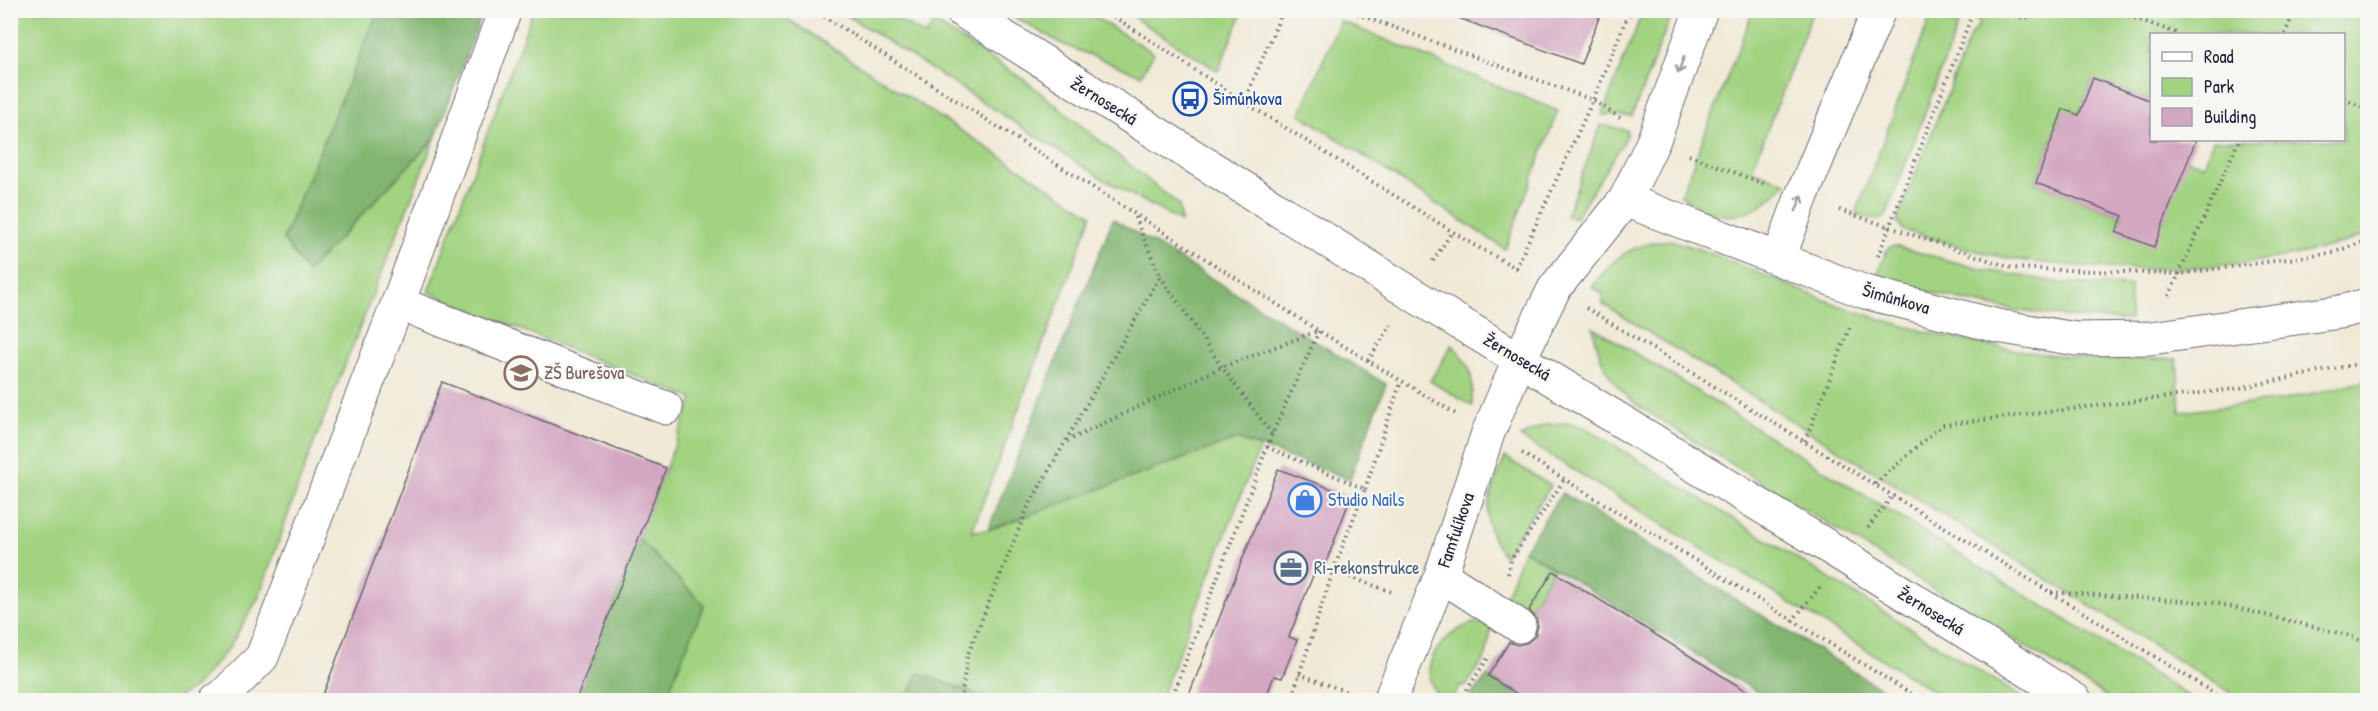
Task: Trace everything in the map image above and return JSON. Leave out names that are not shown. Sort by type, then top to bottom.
[{"type":"street","points":[[216,700],[220,699],[262,657],[398,303],[506,10]]},
{"type":"street","name":"Žernosecká","points":[[961,10],[1412,294],[1521,358],[2075,700]]},
{"type":"street","points":[[1521,358],[1554,289],[1624,200],[1653,142],[1701,10]]},
{"type":"street","points":[[1779,258],[1801,198],[1879,10]]},
{"type":"street","name":"Šimůnkova","points":[[1624,200],[1865,292],[1997,326],[2076,339],[2151,338],[2340,312],[2367,305]]},
{"type":"street","points":[[398,303],[666,408]]},
{"type":"street","name":"Famfulíkova","points":[[1374,699],[1428,604],[1441,575],[1488,433],[1521,358]]},
{"type":"street","points":[[1441,575],[1519,626]]},
{"type":"path","points":[[814,10],[1319,331],[1457,414]]},
{"type":"path","points":[[1104,10],[1244,102],[1474,245],[1554,289],[1805,441],[2224,700]]},
{"type":"path","points":[[1244,102],[1283,10]]},
{"type":"path","points":[[1516,268],[1593,100],[1630,10]]},
{"type":"path","points":[[1805,441],[1974,10]]},
{"type":"path","points":[[1998,10],[2023,18],[2106,10]]},
{"type":"path","points":[[2112,10],[2176,33]]},
{"type":"path","points":[[2285,33],[2295,10]]},
{"type":"path","points":[[2345,100],[2367,110]]},
{"type":"path","points":[[2151,338],[2239,141]]},
{"type":"path","points":[[1132,213],[1160,276],[1222,367],[1272,434]]},
{"type":"path","points":[[961,700],[967,656],[1028,507],[1160,276]]},
{"type":"path","points":[[1065,442],[1222,367],[1319,331]]},
{"type":"path","points":[[1171,700],[1272,434],[1319,331]]},
{"type":"path","points":[[1875,484],[1942,425],[2234,389],[2367,362]]},
{"type":"path","points":[[1290,700],[1401,381]]},
{"type":"path","points":[[1268,447],[1365,489]]},
{"type":"path","points":[[1513,448],[1921,700]]},
{"type":"path","points":[[1333,571],[1428,604]]},
{"type":"path","points":[[2050,591],[2216,603],[2347,635],[2367,644]]},
{"type":"path","points":[[1299,674],[1374,699]]},
{"type":"path","points":[[1460,700],[1467,689]]},
{"type":"green space","points":[[1243,10],[1218,71],[1124,11]]},
{"type":"green space","points":[[10,11],[378,11],[283,239],[307,272],[435,138],[308,458],[259,597],[228,649],[195,687],[174,700],[11,699]]},
{"type":"green space","points":[[378,11],[483,11],[435,138],[307,272],[283,239]]},
{"type":"green space","points":[[533,11],[775,11],[1092,215],[972,531],[988,530],[1237,439],[1260,447],[1160,700],[993,700],[918,673],[907,700],[665,700],[704,605],[638,538],[693,399],[428,292]]},
{"type":"green space","points":[[840,11],[884,11],[926,36],[934,22],[1026,81],[1179,205],[1181,222],[1100,177]]},
{"type":"green space","points":[[1004,11],[1085,11],[1154,53],[1141,75],[1062,44]]},
{"type":"green space","points":[[1643,11],[1673,11],[1632,116],[1602,115]]},
{"type":"green space","points":[[1753,11],[1813,11],[1752,170],[1786,183],[1773,196],[1749,212],[1723,215],[1710,212],[1681,195]]},
{"type":"green space","points":[[1974,11],[2367,11],[2367,235],[2328,247],[2245,263],[2160,269],[2076,266],[2018,260],[1968,249],[1903,230],[1897,221],[1971,34],[1979,25]]},
{"type":"green space","points":[[1931,15],[1958,25],[1886,216],[1881,219],[1855,216]]},
{"type":"green space","points":[[1340,21],[1558,111],[1505,249],[1300,114]]},
{"type":"green space","points":[[1601,125],[1627,130],[1627,136],[1575,218],[1566,216]]},
{"type":"green space","points":[[1113,219],[1386,384],[1350,479],[1237,439],[988,530]]},
{"type":"green space","points":[[1670,240],[1716,255],[1849,309],[1931,333],[2016,350],[2072,357],[2177,359],[2180,412],[2283,400],[2367,381],[2367,700],[2242,700],[1603,304],[1603,294],[1592,287],[1608,267],[1634,248]]},
{"type":"green space","points":[[1895,246],[1984,270],[2065,283],[2130,286],[2130,320],[2034,313],[2002,308],[1939,294],[1877,275],[1887,250]]},
{"type":"green space","points":[[1593,327],[2195,700],[2112,700],[1638,406],[1612,380],[1602,362]]},
{"type":"green space","points":[[1452,345],[1464,359],[1470,372],[1472,406],[1430,381]]},
{"type":"green space","points":[[1560,423],[1586,428],[2026,700],[1948,700],[1520,437],[1545,425]]},
{"type":"green space","points":[[1505,457],[1551,486],[1504,556],[1490,530],[1488,507]]},
{"type":"green space","points":[[1562,493],[1900,700],[1770,700],[1524,550]]},
{"type":"green space","points":[[638,538],[704,605],[665,700],[576,700]]},
{"type":"green space","points":[[1524,550],[1554,568],[1526,615],[1515,608],[1506,595]]},
{"type":"green space","points":[[1473,623],[1492,625],[1486,656],[1466,686],[1460,686],[1451,700],[1440,700],[1429,674],[1433,657],[1450,635]]},
{"type":"green space","points":[[918,673],[993,700],[907,700]]},
{"type":"green space","points":[[1488,676],[1527,700],[1473,700],[1469,698]]},
{"type":"building","points":[[1448,10],[1602,10],[1581,64],[1448,14]]},
{"type":"building","points":[[2093,78],[2150,101],[2150,141],[2196,141],[2154,247],[2116,232],[2123,216],[2036,183],[2063,109],[2079,115]]},
{"type":"building","points":[[442,382],[666,468],[576,700],[321,700]]},
{"type":"building","points":[[1278,469],[1351,496],[1323,571],[1316,568],[1289,637],[1297,640],[1282,678],[1274,676],[1265,700],[1187,700]]},
{"type":"building","points":[[1553,571],[1761,700],[1527,700],[1488,676],[1509,642],[1517,645],[1527,643],[1535,636],[1538,626],[1536,618],[1529,610]]},
{"type":"place","name":"Šimůnkova","points":[[1190,99]]},
{"type":"place","name":"ZŠ Burešova","points":[[521,373]]},
{"type":"place","name":"Studio Nails","points":[[1305,500]]},
{"type":"place","name":"Ri-rekonstrukce","points":[[1291,568]]}]
